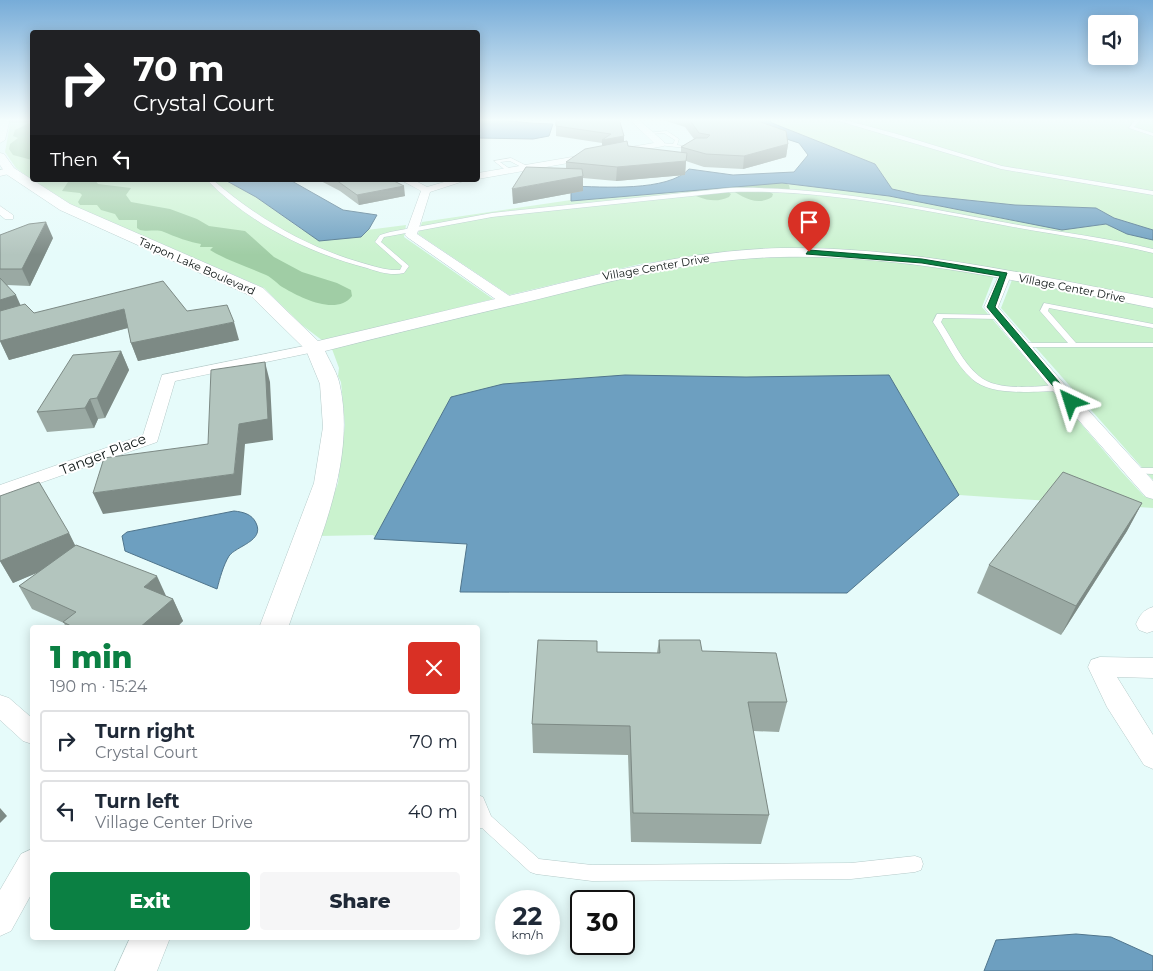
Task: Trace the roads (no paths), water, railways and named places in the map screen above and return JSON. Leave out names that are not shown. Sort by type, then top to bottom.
[{"type":"street","points":[[480,176],[541,164]]},
{"type":"street","name":"Tarpon Lake Boulevard","points":[[3,167],[65,207],[257,292],[314,348],[330,384],[334,427],[326,483],[274,625]]},
{"type":"street","points":[[410,182],[426,190],[455,182]]},
{"type":"street","points":[[426,190],[411,236],[506,300]]},
{"type":"street","points":[[0,209],[8,217]]},
{"type":"street","name":"Village Center Drive","points":[[314,348],[506,300],[653,266],[697,259],[755,254],[809,252],[922,261],[1153,303]]},
{"type":"street","points":[[1004,275],[991,307],[1059,388],[1153,493]]},
{"type":"street","name":"Tanger Place","points":[[0,491],[151,438],[168,378],[314,348]]},
{"type":"street","points":[[1153,668],[1100,667],[1116,700],[1153,757]]},
{"type":"street","points":[[0,704],[30,731]]},
{"type":"street","points":[[0,920],[30,868]]},
{"type":"street","points":[[136,971],[149,940]]},
{"type":"lane","points":[[500,164],[508,170]]},
{"type":"lane","points":[[520,164],[525,167]]},
{"type":"lane","points":[[993,164],[1153,193]]},
{"type":"lane","points":[[212,182],[251,214],[306,244],[330,256],[388,273],[402,272],[406,266],[378,242],[378,239],[382,236],[492,215],[730,190],[769,189],[882,201],[1042,232],[1116,242],[1153,251]]},
{"type":"lane","points":[[1074,345],[1044,311],[1048,305],[1153,326]]},
{"type":"lane","points":[[1000,317],[940,316],[937,322],[971,373],[980,382],[992,386],[1059,388]]},
{"type":"lane","points":[[1023,345],[1153,345]]},
{"type":"lane","points":[[1132,471],[1153,471]]},
{"type":"lane","points":[[481,821],[536,866],[592,873],[851,871],[915,864]]},
{"type":"water","points":[[800,164],[875,164],[892,189],[919,195],[1015,205],[1096,208],[1114,218],[1153,230],[1153,240],[1127,234],[1106,224],[1062,230],[889,196],[782,183],[571,201],[571,186],[616,187],[651,185],[666,182],[689,169],[733,175],[794,172]]},
{"type":"water","points":[[229,182],[294,182],[343,210],[377,215],[369,229],[361,237],[319,241],[256,197]]},
{"type":"water","points":[[625,375],[746,377],[889,375],[959,495],[847,593],[460,592],[467,544],[374,539],[451,397],[503,384]]},
{"type":"water","points":[[234,511],[244,513],[254,520],[258,529],[257,534],[248,543],[229,556],[223,568],[217,589],[125,551],[122,536],[127,532]]},
{"type":"water","points":[[1076,934],[1111,937],[1153,956],[1153,971],[984,971],[996,940]]}]
